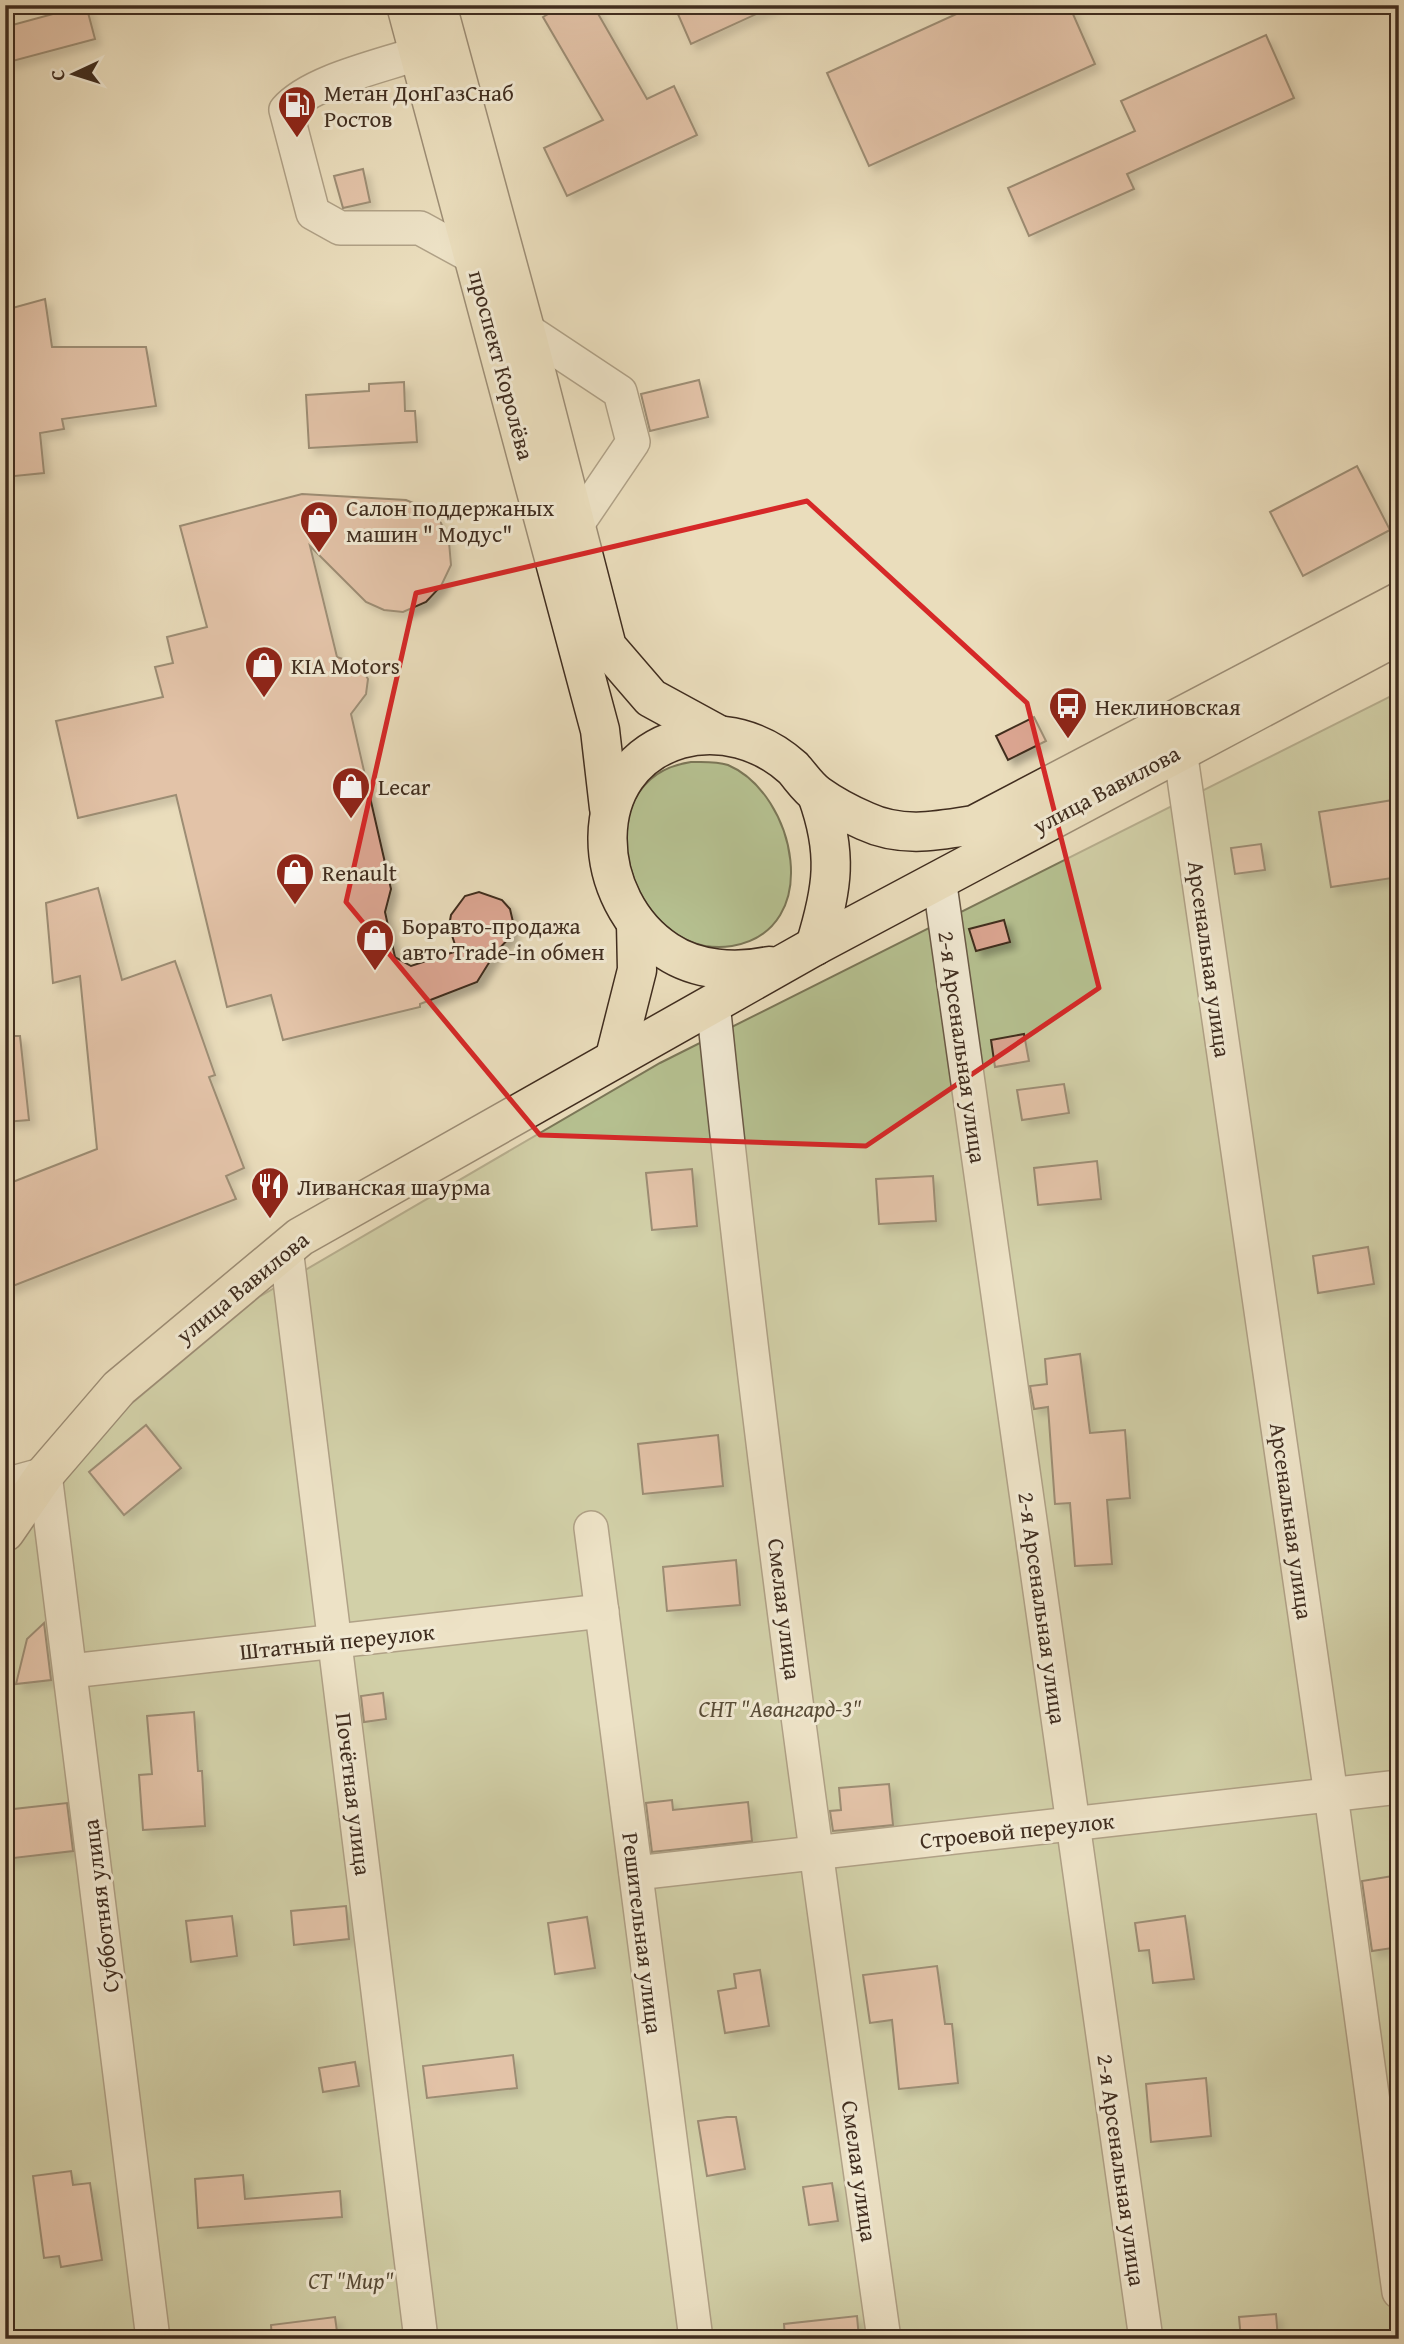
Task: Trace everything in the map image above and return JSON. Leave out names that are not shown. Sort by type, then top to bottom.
[{"type":"main road","name":"проспект Королёва","points":[[436,7],[419,54],[600,730],[610,808]]},
{"type":"main road","name":"проспект Королёва","points":[[436,7],[525,329],[607,647],[651,698],[716,734]]},
{"type":"main road","name":"улица Вавилова","points":[[817,795],[827,824],[833,859],[830,900],[799,955],[726,970],[696,964],[667,951],[636,923],[616,886],[606,845],[610,808],[629,769],[652,749],[682,738],[716,734],[753,741],[791,767],[817,795],[867,823],[915,834],[974,825],[1399,602]]},
{"type":"main road","name":"улица Вавилова","points":[[5,1532],[45,1474],[119,1388],[300,1237],[615,1057],[939,878],[1399,635]]},
{"type":"main road","name":"улица Вавилова","points":[[615,1057],[637,970],[636,923]]},
{"type":"street","points":[[419,54],[296,97],[286,110],[313,213],[340,228],[420,228],[473,257]]},
{"type":"street","points":[[525,329],[620,392],[633,442],[576,526]]},
{"type":"street","name":"Арсенальная улица","points":[[1180,750],[1331,1795],[1399,2292]]},
{"type":"street","name":"2-я Арсенальная улица","points":[[939,878],[1146,2339]]},
{"type":"street","name":"Смелая улица","points":[[713,1003],[728,1157],[815,1853],[884,2339]]},
{"type":"street","name":"Почётная улица","points":[[286,1248],[421,2339]]},
{"type":"street","points":[[5,1485],[45,1474]]},
{"type":"street","name":"Субботняя улица","points":[[45,1474],[153,2339]]},
{"type":"street","name":"Решительная улица","points":[[591,1528],[696,2339]]},
{"type":"street","name":"Штатный переулок","points":[[71,1671],[602,1611]]},
{"type":"street","name":"Строевой переулок","points":[[636,1873],[1399,1787]]},
{"type":"highlighted area","points":[[807,501],[1027,703],[1099,988],[866,1146],[540,1135],[346,902],[416,593]]},
{"type":"green space","name":"СНТ \"Авангард-3\"","points":[[1399,692],[1399,2339],[5,2339],[5,1565],[24,1530],[113,1419],[259,1297],[660,1063]]},
{"type":"green space","points":[[691,762],[728,765],[752,780],[770,803],[784,831],[790,860],[790,889],[780,915],[761,935],[732,946],[696,943],[666,926],[644,899],[630,866],[627,832],[635,800],[656,775]]},
{"type":"building","points":[[86,5],[95,39],[5,63],[5,27]]},
{"type":"building","points":[[564,5],[593,5],[647,99],[674,86],[697,135],[567,196],[544,148],[603,120],[543,17]]},
{"type":"building","points":[[674,5],[776,5],[691,44]]},
{"type":"building","points":[[976,5],[1069,5],[1095,64],[869,166],[827,73]]},
{"type":"building","points":[[1266,35],[1294,98],[1127,174],[1134,189],[1029,236],[1008,188],[1135,131],[1121,101]]},
{"type":"building","points":[[363,169],[370,202],[343,208],[334,176]]},
{"type":"building","points":[[45,299],[52,347],[146,347],[156,406],[62,419],[64,429],[40,433],[44,473],[5,477],[5,310]]},
{"type":"building","points":[[699,380],[708,417],[650,431],[641,394]]},
{"type":"building","points":[[404,382],[405,411],[415,411],[417,442],[309,448],[306,395],[369,391],[369,384]]},
{"type":"building","points":[[1357,466],[1390,530],[1303,576],[1270,512]]},
{"type":"building","points":[[302,494],[406,500],[428,509],[441,523],[449,542],[451,565],[441,586],[426,602],[403,612],[384,610],[366,602],[310,546],[337,657],[359,665],[368,679],[366,694],[351,714],[391,889],[385,912],[395,957],[411,966],[457,951],[449,926],[451,915],[465,896],[479,892],[502,900],[510,909],[513,922],[512,935],[495,953],[477,982],[420,1004],[420,1007],[283,1040],[271,995],[227,1007],[176,795],[78,818],[56,721],[163,697],[155,667],[173,663],[167,637],[207,627],[180,526]]},
{"type":"building","points":[[1034,717],[1046,741],[1008,760],[996,736]]},
{"type":"building","points":[[1399,799],[1399,877],[1331,887],[1319,812]]},
{"type":"building","points":[[1261,844],[1265,870],[1235,874],[1231,848]]},
{"type":"building","points":[[98,888],[122,980],[175,961],[215,1075],[209,1077],[244,1168],[226,1176],[236,1199],[5,1289],[5,1185],[97,1149],[80,976],[53,983],[46,903]]},
{"type":"building","points":[[1004,920],[1010,942],[976,951],[969,929]]},
{"type":"building","points":[[1024,1034],[1029,1061],[995,1067],[991,1040]]},
{"type":"building","points":[[5,1036],[20,1036],[29,1120],[5,1122]]},
{"type":"building","points":[[1064,1084],[1069,1113],[1022,1120],[1017,1090]]},
{"type":"building","points":[[1097,1161],[1101,1199],[1038,1205],[1034,1168]]},
{"type":"building","points":[[692,1169],[697,1226],[652,1230],[646,1173]]},
{"type":"building","points":[[933,1176],[936,1221],[879,1224],[876,1179]]},
{"type":"building","points":[[1368,1247],[1374,1284],[1318,1293],[1313,1256]]},
{"type":"building","points":[[1080,1354],[1090,1433],[1125,1430],[1130,1498],[1107,1500],[1112,1564],[1075,1566],[1070,1503],[1055,1504],[1048,1407],[1034,1409],[1030,1386],[1047,1384],[1045,1359]]},
{"type":"building","points":[[146,1425],[181,1468],[124,1515],[89,1472]]},
{"type":"building","points":[[718,1435],[723,1486],[643,1494],[638,1444]]},
{"type":"building","points":[[736,1560],[740,1605],[667,1611],[663,1567]]},
{"type":"building","points":[[44,1623],[51,1680],[16,1684],[27,1639]]},
{"type":"building","points":[[383,1693],[386,1719],[364,1722],[361,1696]]},
{"type":"building","points":[[194,1712],[198,1771],[202,1771],[205,1826],[143,1830],[139,1775],[152,1774],[147,1716]]},
{"type":"building","points":[[889,1784],[893,1825],[833,1831],[830,1811],[841,1810],[839,1788]]},
{"type":"building","points":[[672,1800],[673,1810],[748,1802],[752,1841],[652,1852],[646,1803]]},
{"type":"building","points":[[67,1803],[73,1851],[5,1859],[5,1810]]},
{"type":"building","points":[[1399,1875],[1399,1947],[1372,1951],[1362,1881]]},
{"type":"building","points":[[346,1906],[349,1939],[294,1945],[291,1911]]},
{"type":"building","points":[[232,1916],[237,1956],[191,1962],[186,1921]]},
{"type":"building","points":[[1185,1916],[1194,1979],[1153,1983],[1149,1950],[1139,1951],[1135,1923]]},
{"type":"building","points":[[587,1917],[595,1968],[555,1974],[548,1923]]},
{"type":"building","points":[[937,1966],[945,2024],[952,2024],[958,2083],[899,2089],[892,2020],[870,2023],[863,1975]]},
{"type":"building","points":[[760,1970],[769,2026],[725,2033],[718,1991],[736,1988],[734,1974]]},
{"type":"building","points":[[513,2055],[517,2088],[427,2098],[423,2066]]},
{"type":"building","points":[[355,2062],[359,2086],[323,2092],[319,2068]]},
{"type":"building","points":[[1206,2078],[1211,2136],[1151,2142],[1146,2084]]},
{"type":"building","points":[[736,2117],[745,2169],[707,2176],[698,2121]]},
{"type":"building","points":[[71,2171],[73,2185],[90,2183],[102,2260],[61,2267],[59,2256],[44,2258],[33,2176]]},
{"type":"building","points":[[243,2175],[245,2199],[340,2191],[342,2217],[198,2228],[195,2179]]},
{"type":"building","points":[[832,2183],[838,2221],[809,2225],[803,2187]]},
{"type":"building","points":[[1276,2314],[1278,2339],[1241,2339],[1239,2317]]},
{"type":"building","points":[[857,2316],[859,2339],[785,2339],[784,2324]]},
{"type":"building","points":[[335,2317],[338,2339],[272,2339],[271,2325]]},
{"type":"place","name":"Метан ДонГазСнаб Ростов","points":[[297,139]]},
{"type":"place","name":"Салон поддержаных машин \" Модус\"","points":[[319,554]]},
{"type":"place","name":"KIA Motors","points":[[264,699]]},
{"type":"place","name":"Неклиновская","points":[[1068,740]]},
{"type":"place","name":"Lecar","points":[[351,820]]},
{"type":"place","name":"Renault","points":[[295,906]]},
{"type":"place","name":"Боравто-продажа авто Trade-in обмен","points":[[375,972]]},
{"type":"place","name":"Ливанская шаурма","points":[[270,1220]]},
{"type":"park label","name":"СТ \"Мир\"","points":[[351,2280]]}]
